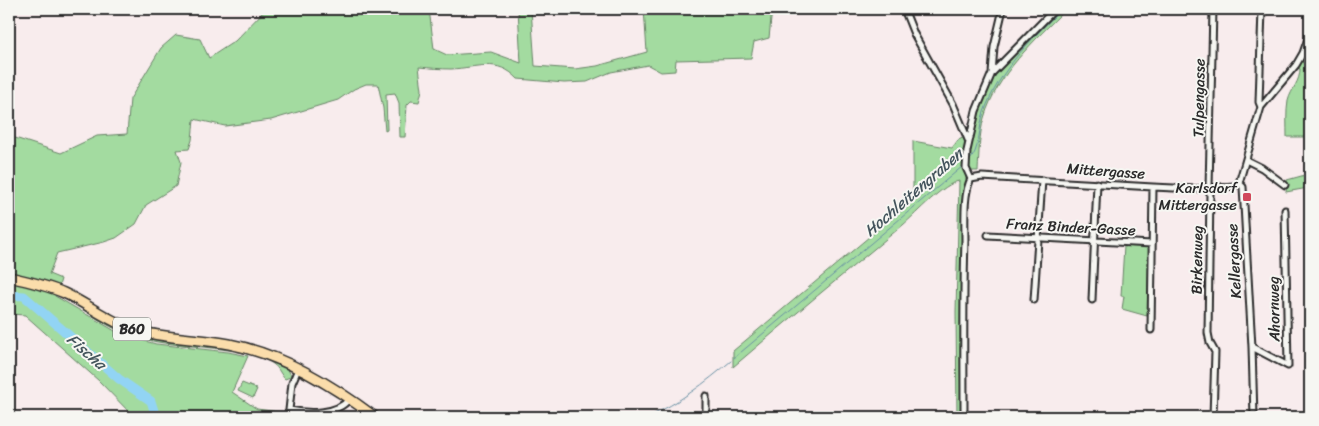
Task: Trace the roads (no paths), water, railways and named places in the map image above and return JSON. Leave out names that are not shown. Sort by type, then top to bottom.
[{"type":"main road","name":"B60","points":[[9,277],[46,286],[65,294],[134,330],[226,343],[264,354],[298,369],[349,399],[375,417]]},
{"type":"street","points":[[904,9],[914,34],[962,124],[969,143]]},
{"type":"street","points":[[964,417],[963,289],[965,221],[968,188],[971,179],[966,165],[976,111],[992,74],[994,47],[1003,9]]},
{"type":"street","points":[[992,74],[1055,9]]},
{"type":"street","name":"Tulpengasse","points":[[1209,188],[1213,9]]},
{"type":"street","points":[[1262,9],[1259,102],[1262,107]]},
{"type":"street","name":"Kellergasse","points":[[1254,417],[1243,187],[1239,183],[1262,107],[1296,65],[1303,53],[1310,33]]},
{"type":"street","points":[[962,124],[972,126]]},
{"type":"street","points":[[1246,160],[1262,168],[1285,185]]},
{"type":"street","name":"Mittergasse","points":[[971,179],[982,177],[1153,187],[1209,188],[1234,186],[1239,183]]},
{"type":"street","points":[[1034,300],[1042,180]]},
{"type":"street","points":[[1092,300],[1097,183]]},
{"type":"street","points":[[1151,330],[1153,187]]},
{"type":"street","name":"Birkenweg","points":[[1209,188],[1208,333],[1210,343],[1215,352],[1213,417]]},
{"type":"street","name":"Ahornweg","points":[[1252,347],[1288,366],[1285,210]]},
{"type":"street","name":"Franz Binder-Gasse","points":[[988,235],[1152,244]]},
{"type":"street","points":[[298,369],[292,382],[290,410],[302,412],[335,410],[344,406],[349,399]]},
{"type":"street","points":[[706,396],[706,417]]},
{"type":"waterway","name":"Hochleitengraben","points":[[968,162],[975,152],[982,118],[998,83],[1017,56],[1062,9]]},
{"type":"waterway","name":"Hochleitengraben","points":[[734,358],[963,166]]},
{"type":"waterway","name":"Fischa","points":[[9,295],[24,296],[119,379],[151,401],[156,417]]},
{"type":"waterway","name":"Hochleitengraben","points":[[648,417],[691,392],[731,361]]},
{"type":"place","name":"Karlsdorf Mittergasse","points":[[1247,197]]}]
